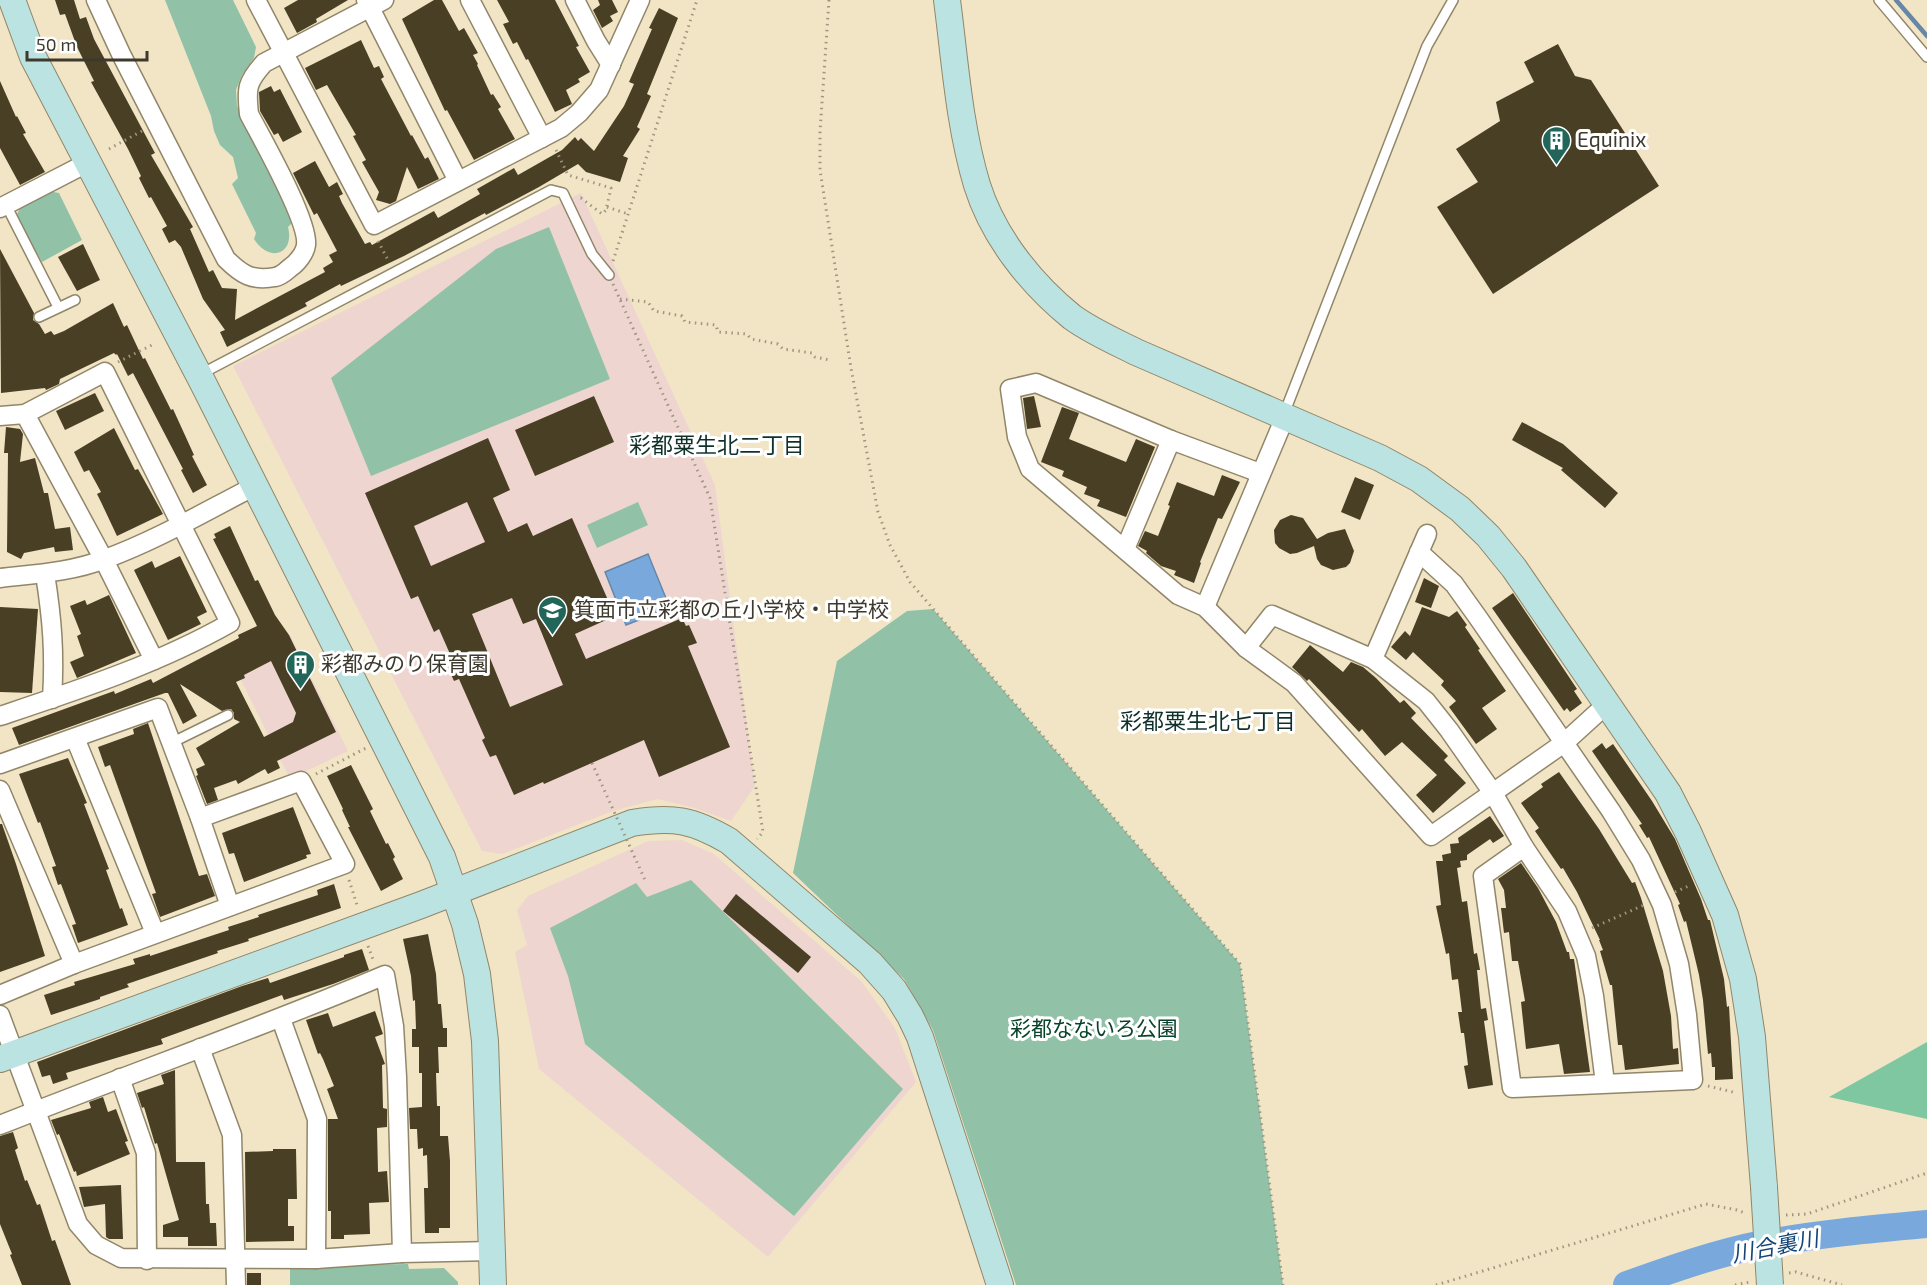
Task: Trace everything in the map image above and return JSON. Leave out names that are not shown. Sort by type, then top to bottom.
[{"type":"street","points":[[12,0],[33,57],[255,486],[442,857],[465,924],[477,974],[485,1041],[493,1285]]},
{"type":"street","points":[[96,0],[156,124],[226,259],[241,273],[260,279],[279,277],[296,263],[306,247],[306,232],[298,211],[249,114],[247,96],[251,77],[264,63],[373,3],[458,181]]},
{"type":"street","points":[[256,0],[374,225],[561,128],[579,113],[599,90],[640,0]]},
{"type":"street","points":[[470,0],[545,136]]},
{"type":"street","points":[[575,0],[611,65]]},
{"type":"street","points":[[947,0],[964,133],[977,186],[995,226],[1017,262],[1072,317],[1101,335],[1380,458],[1419,479],[1460,509],[1488,536],[1514,568],[1668,793],[1707,872],[1725,915],[1743,979],[1752,1037],[1770,1285]]},
{"type":"street","points":[[2,202],[87,163]]},
{"type":"street","points":[[0,416],[25,414],[105,372],[230,623],[195,643],[154,660],[0,716]]},
{"type":"street","points":[[1260,473],[1171,440],[1036,383],[1010,388],[1017,437],[1030,469],[1178,595],[1205,607],[1246,648],[1294,683],[1431,836],[1564,743],[1597,713],[1609,706]]},
{"type":"street","points":[[25,414],[104,560],[154,660]]},
{"type":"street","points":[[1205,607],[1283,417]]},
{"type":"street","points":[[1125,549],[1171,440]]},
{"type":"street","points":[[0,578],[45,574],[104,560],[255,486]]},
{"type":"street","points":[[1373,659],[1427,534]]},
{"type":"street","points":[[1419,552],[1454,584],[1635,850],[1659,898],[1679,964],[1688,1016],[1692,1080],[1512,1088],[1483,876],[1524,847]]},
{"type":"street","points":[[45,574],[55,657],[52,699]]},
{"type":"street","points":[[1246,648],[1272,615],[1373,659],[1426,701],[1493,793],[1524,847],[1567,911],[1586,956],[1594,996],[1605,1083]]},
{"type":"street","points":[[0,764],[158,708],[200,818],[230,906]]},
{"type":"street","points":[[75,738],[155,933]]},
{"type":"street","points":[[0,995],[155,933],[345,864],[301,781],[200,818]]},
{"type":"street","points":[[0,790],[74,964]]},
{"type":"street","points":[[7,1057],[453,892],[632,823],[660,819],[687,822],[707,828],[729,841],[870,963],[894,990],[920,1037],[999,1285]]},
{"type":"street","points":[[0,1125],[281,1019],[385,975],[394,1026],[402,1253]]},
{"type":"street","points":[[0,1015],[7,1057],[35,1111],[78,1224],[96,1245],[121,1258],[147,1260],[316,1259],[402,1253],[492,1251]]},
{"type":"street","points":[[281,1019],[317,1119],[316,1259]]},
{"type":"street","points":[[200,1048],[232,1135],[236,1285]]},
{"type":"street","points":[[120,1078],[146,1153],[147,1260]]},
{"type":"lane","points":[[1283,417],[1427,46],[1453,0]]},
{"type":"lane","points":[[1879,0],[1927,57]]},
{"type":"lane","points":[[198,375],[551,190],[563,194],[592,254],[609,275]]},
{"type":"lane","points":[[2,202],[57,307]]},
{"type":"lane","points":[[39,317],[75,300]]},
{"type":"lane","points":[[171,743],[228,715]]},
{"type":"path","points":[[697,0],[609,275],[710,498],[763,832],[752,846]]},
{"type":"path","points":[[829,0],[820,132],[820,170],[851,368],[878,512],[890,545],[910,582],[1240,964],[1283,1285]]},
{"type":"path","points":[[109,149],[156,124]]},
{"type":"path","points":[[545,136],[568,175],[611,188],[607,207],[602,214],[590,203]]},
{"type":"path","points":[[607,207],[628,214]]},
{"type":"path","points":[[377,238],[392,266]]},
{"type":"path","points":[[620,299],[648,302],[654,311],[682,316],[685,322],[716,325],[718,332],[747,334],[751,339],[778,344],[783,349],[812,353],[815,357],[830,360]]},
{"type":"path","points":[[105,372],[111,365],[154,344]]},
{"type":"path","points":[[301,781],[366,748]]},
{"type":"path","points":[[592,763],[645,880]]},
{"type":"path","points":[[345,864],[358,910]]},
{"type":"path","points":[[1577,935],[1684,888]]},
{"type":"path","points":[[1704,1085],[1732,1091]]},
{"type":"path","points":[[1785,1215],[1806,1214],[1927,1173]]},
{"type":"path","points":[[1436,1285],[1706,1204],[1737,1209],[1754,1217]]},
{"type":"shaded area","name":"箕面市立彩都の丘小学校・中学校","points":[[581,193],[715,485],[755,786],[731,821],[658,799],[613,811],[502,854],[482,851],[233,366]]},
{"type":"shaded area","points":[[290,635],[348,751],[290,779],[233,664]]},
{"type":"shaded area","points":[[682,840],[714,854],[861,981],[895,1028],[916,1082],[768,1257],[539,1069],[515,952],[527,945],[517,910],[528,896],[648,841]]},
{"type":"green space","points":[[165,0],[233,0],[256,47],[254,58],[242,75],[236,90],[237,106],[295,220],[288,227],[288,244],[279,252],[267,251],[260,247],[254,239],[256,233],[232,184],[238,178],[233,157],[220,145],[211,116]]},
{"type":"green space","points":[[48,191],[59,193],[82,240],[42,262],[16,216],[20,208]]},
{"type":"green space","points":[[549,227],[610,379],[371,476],[331,378],[496,249]]},
{"type":"green space","points":[[638,502],[648,525],[597,548],[587,525]]},
{"type":"green space","name":"彩都なないろ公園","points":[[933,609],[1240,964],[1283,1285],[1016,1285],[933,1030],[904,979],[793,873],[837,661],[907,611]]},
{"type":"green space","points":[[691,880],[903,1089],[794,1216],[585,1044],[568,976],[550,928],[636,883],[647,897]]},
{"type":"green space","points":[[1927,1042],[1927,1119],[1829,1097]]},
{"type":"green space","points":[[408,1264],[409,1269],[444,1268],[458,1282],[458,1285],[290,1285],[290,1266]]},
{"type":"water","points":[[648,554],[670,608],[626,625],[605,572]]},
{"type":"building","points":[[55,0],[74,0],[80,19],[86,17],[94,39],[155,153],[151,155],[193,227],[190,229],[209,272],[213,270],[222,288],[237,289],[235,320],[325,272],[323,268],[333,262],[329,255],[337,251],[317,213],[314,215],[293,173],[315,161],[329,187],[337,182],[343,194],[339,196],[342,203],[365,244],[370,242],[372,245],[434,211],[438,218],[480,194],[477,189],[514,168],[518,175],[562,150],[575,137],[578,141],[581,138],[594,151],[624,106],[634,84],[629,82],[659,8],[678,18],[647,94],[651,96],[637,127],[640,129],[623,156],[628,158],[620,182],[586,172],[578,164],[486,215],[485,213],[341,286],[340,284],[305,303],[307,306],[227,347],[220,332],[225,330],[203,299],[181,247],[175,240],[169,243],[162,229],[167,226],[151,197],[149,198],[128,149],[91,82],[94,81],[77,47],[65,14],[60,15]]},
{"type":"building","points":[[298,0],[348,0],[297,33],[284,8]]},
{"type":"building","points":[[434,0],[442,0],[459,31],[464,28],[478,53],[473,55],[477,65],[491,95],[493,94],[501,107],[498,109],[515,139],[474,160],[447,110],[445,111],[402,19]]},
{"type":"building","points":[[497,0],[555,0],[590,72],[578,79],[580,82],[566,90],[572,104],[555,112],[528,59],[526,60],[517,42],[513,44],[503,24],[509,22]]},
{"type":"building","points":[[598,0],[612,0],[618,12],[610,16],[613,21],[602,28],[593,10],[600,5]]},
{"type":"building","points":[[361,40],[374,68],[379,66],[384,77],[381,79],[411,136],[425,159],[428,157],[439,179],[418,189],[407,167],[396,201],[390,204],[376,200],[379,192],[362,162],[366,160],[353,136],[356,135],[327,85],[316,90],[305,68]]},
{"type":"building","name":"Equinix","points":[[1558,44],[1575,76],[1591,80],[1659,186],[1493,294],[1437,207],[1478,182],[1456,149],[1500,121],[1496,102],[1534,82],[1524,62]]},
{"type":"building","points":[[0,81],[26,133],[23,134],[45,172],[20,185],[0,148]]},
{"type":"building","points":[[271,86],[274,92],[280,89],[302,132],[283,142],[278,133],[274,135],[260,111],[259,92]]},
{"type":"building","points":[[83,244],[100,280],[77,291],[58,257]]},
{"type":"building","points":[[0,249],[34,313],[33,320],[39,324],[45,334],[51,331],[54,335],[64,331],[113,303],[124,327],[127,325],[143,359],[145,358],[171,410],[173,409],[194,455],[192,456],[207,485],[193,493],[133,373],[128,376],[117,354],[114,353],[60,379],[59,384],[46,390],[45,388],[1,393]]},
{"type":"building","points":[[95,393],[104,411],[65,430],[56,411]]},
{"type":"building","points":[[594,396],[614,442],[535,476],[515,430]]},
{"type":"building","points":[[1034,396],[1041,427],[1027,429],[1023,398]]},
{"type":"building","points":[[1062,407],[1079,413],[1069,439],[1126,462],[1136,439],[1155,447],[1126,517],[1097,506],[1100,500],[1084,494],[1087,487],[1062,476],[1064,471],[1041,462]]},
{"type":"building","points":[[1522,422],[1563,444],[1618,493],[1605,508],[1561,470],[1563,468],[1512,440]]},
{"type":"building","points":[[6,427],[20,429],[23,434],[20,462],[35,458],[44,493],[48,493],[55,529],[70,527],[73,550],[55,552],[54,547],[24,553],[21,559],[7,552],[8,453],[4,453]]},
{"type":"building","points":[[114,428],[135,470],[138,469],[163,514],[117,536],[97,494],[101,492],[89,470],[84,472],[74,452]]},
{"type":"building","points":[[488,438],[510,490],[493,498],[508,532],[527,523],[533,536],[572,518],[615,616],[575,634],[586,659],[682,618],[686,626],[689,625],[697,643],[688,646],[730,747],[659,777],[644,740],[514,795],[496,755],[490,757],[482,740],[485,738],[459,679],[454,681],[443,657],[450,654],[439,629],[434,632],[418,596],[411,599],[365,493]],"holes":[[[467,502],[485,542],[431,566],[414,526]],[[512,598],[523,624],[536,619],[563,685],[510,707],[472,614]]]},
{"type":"building","points":[[1222,475],[1240,482],[1222,519],[1218,518],[1194,583],[1174,575],[1176,571],[1161,566],[1146,553],[1147,551],[1138,546],[1145,531],[1158,536],[1177,482],[1214,496]]},
{"type":"building","points":[[1355,477],[1374,485],[1360,520],[1341,512]]},
{"type":"building","points":[[1291,515],[1303,518],[1317,539],[1328,533],[1345,529],[1354,551],[1350,563],[1346,567],[1333,570],[1321,565],[1314,546],[1290,554],[1279,548],[1275,543],[1274,530],[1280,520]]},
{"type":"building","points":[[230,526],[255,581],[258,580],[275,615],[289,635],[336,732],[277,761],[280,768],[268,774],[265,769],[238,784],[236,780],[214,788],[218,800],[207,804],[196,776],[198,775],[196,769],[205,765],[196,748],[240,722],[234,719],[231,709],[222,711],[180,684],[197,716],[183,724],[168,693],[165,693],[19,745],[12,728],[114,691],[115,694],[151,679],[153,683],[239,638],[238,635],[257,626],[213,539],[216,538],[214,534]],"holes":[[[271,661],[296,713],[293,722],[264,737],[236,682],[245,678],[244,675]]]},
{"type":"building","points":[[180,556],[207,612],[197,617],[201,624],[168,640],[134,570],[152,561],[155,568]]},
{"type":"building","points":[[1424,578],[1439,586],[1431,608],[1415,602]]},
{"type":"building","points":[[1513,593],[1577,689],[1574,691],[1582,703],[1570,712],[1567,708],[1564,711],[1492,608]]},
{"type":"building","points":[[109,595],[136,653],[77,678],[70,662],[84,656],[77,636],[81,634],[70,606],[85,600],[87,605]]},
{"type":"building","points":[[0,607],[38,609],[32,693],[0,692]]},
{"type":"building","points":[[1422,607],[1449,617],[1457,611],[1480,649],[1478,650],[1506,691],[1482,708],[1497,729],[1476,744],[1449,707],[1456,701],[1441,685],[1444,681],[1413,652],[1406,660],[1391,647],[1405,631],[1410,636]]},
{"type":"building","points":[[1310,645],[1343,672],[1351,662],[1363,667],[1400,703],[1404,700],[1416,713],[1411,718],[1448,756],[1444,760],[1466,783],[1433,813],[1416,795],[1437,775],[1402,742],[1385,756],[1362,729],[1359,732],[1309,679],[1307,681],[1292,667]]},
{"type":"building","points":[[148,723],[199,876],[207,874],[215,896],[160,917],[152,894],[156,893],[110,765],[105,767],[98,747],[134,734],[133,729]]},
{"type":"building","points":[[1602,743],[1606,749],[1613,744],[1652,801],[1675,839],[1708,920],[1710,920],[1724,979],[1727,1007],[1729,1006],[1733,1079],[1715,1080],[1715,1067],[1712,1067],[1711,1053],[1708,1054],[1699,975],[1686,921],[1684,922],[1678,905],[1680,904],[1649,837],[1647,838],[1639,825],[1642,824],[1592,751]]},
{"type":"building","points":[[68,758],[87,803],[84,804],[109,869],[106,870],[128,925],[78,943],[72,925],[76,924],[52,867],[56,866],[19,774]]},
{"type":"building","points":[[351,765],[373,809],[370,811],[395,857],[393,859],[403,879],[381,891],[348,827],[350,827],[343,809],[327,776]]},
{"type":"building","points":[[1559,772],[1599,829],[1632,883],[1635,882],[1663,971],[1671,1016],[1673,1049],[1678,1048],[1679,1064],[1625,1070],[1622,1045],[1618,1045],[1612,985],[1610,985],[1600,951],[1603,950],[1600,940],[1577,892],[1563,868],[1561,869],[1535,831],[1539,828],[1521,803],[1543,787],[1541,784]]},
{"type":"building","points":[[293,807],[311,854],[306,855],[307,858],[244,882],[234,853],[229,854],[222,833]]},
{"type":"building","points":[[1490,816],[1504,836],[1493,843],[1490,839],[1467,855],[1467,860],[1460,861],[1461,867],[1457,868],[1462,902],[1467,901],[1474,954],[1477,953],[1480,970],[1477,970],[1481,1009],[1486,1008],[1488,1020],[1484,1021],[1493,1085],[1468,1089],[1464,1066],[1468,1065],[1464,1033],[1461,1033],[1458,1012],[1462,1012],[1458,979],[1452,980],[1449,953],[1446,954],[1436,906],[1441,905],[1436,861],[1443,861],[1442,855],[1451,853],[1450,844],[1459,843],[1458,838]]},
{"type":"building","points":[[0,824],[2,824],[16,864],[45,956],[0,972]]},
{"type":"building","points":[[1521,863],[1538,888],[1556,922],[1570,959],[1574,959],[1590,1072],[1564,1074],[1559,1044],[1526,1049],[1521,1002],[1525,1001],[1518,961],[1512,961],[1509,932],[1504,933],[1501,908],[1506,908],[1504,890],[1498,879]]},
{"type":"building","points":[[334,884],[341,908],[248,939],[249,941],[217,951],[218,953],[127,984],[129,987],[100,997],[100,999],[51,1015],[44,995],[75,985],[74,982],[135,964],[133,959],[150,954],[150,956],[229,930],[228,927],[259,917],[258,915],[318,895],[317,890]]},
{"type":"building","points":[[736,894],[811,957],[798,973],[723,911]]},
{"type":"building","points":[[428,934],[436,974],[438,1004],[441,1004],[443,1028],[447,1028],[447,1047],[438,1047],[439,1073],[436,1073],[437,1106],[440,1106],[440,1136],[448,1136],[450,1228],[439,1228],[439,1233],[425,1233],[424,1188],[428,1188],[427,1155],[423,1156],[423,1148],[418,1149],[417,1129],[410,1129],[409,1108],[422,1107],[422,1073],[419,1073],[419,1047],[412,1047],[412,1029],[416,1029],[415,1000],[413,1001],[411,976],[403,939]]},
{"type":"building","points":[[362,949],[369,970],[284,1000],[282,995],[161,1039],[163,1044],[66,1073],[68,1079],[53,1084],[50,1075],[42,1077],[37,1062],[242,986],[268,978],[270,983]]},
{"type":"building","points":[[375,1011],[383,1034],[375,1037],[385,1064],[382,1065],[383,1108],[387,1109],[387,1127],[377,1128],[378,1172],[387,1171],[389,1202],[369,1203],[370,1234],[344,1235],[344,1239],[331,1239],[331,1211],[328,1211],[328,1119],[338,1119],[327,1089],[334,1086],[320,1053],[318,1054],[306,1020],[328,1013],[333,1027]]},
{"type":"building","points":[[175,1070],[176,1162],[205,1162],[206,1204],[209,1204],[210,1223],[216,1223],[217,1246],[188,1246],[188,1237],[163,1237],[163,1225],[179,1220],[157,1143],[155,1144],[144,1107],[142,1108],[137,1093],[164,1084],[161,1075]]},
{"type":"building","points":[[103,1097],[108,1112],[116,1109],[128,1141],[125,1142],[130,1154],[77,1176],[51,1120],[91,1108],[89,1102]]},
{"type":"building","points":[[13,1132],[18,1148],[15,1150],[25,1181],[27,1180],[37,1205],[40,1204],[52,1241],[55,1240],[71,1285],[22,1285],[10,1255],[12,1254],[0,1224],[0,1136]]},
{"type":"building","points":[[273,1149],[296,1149],[297,1199],[288,1199],[288,1226],[294,1226],[294,1241],[246,1242],[245,1152],[273,1151]]},
{"type":"building","points":[[121,1185],[123,1239],[109,1239],[106,1237],[105,1204],[84,1207],[79,1187]]},
{"type":"building","points":[[247,1273],[261,1273],[261,1285],[247,1285]]},
{"type":"waterway","points":[[1896,0],[1927,36]]},
{"type":"waterway","name":"川合裏川","points":[[1627,1285],[1678,1267],[1763,1244],[1927,1224]]},
{"type":"place","name":"Equinix","points":[[1556,166]]},
{"type":"place","name":"箕面市立彩都の丘小学校・中学校","points":[[553,636]]},
{"type":"place","name":"彩都みのり保育園","points":[[300,690]]},
{"type":"district","name":"彩都粟生北二丁目","points":[[717,445]]},
{"type":"district","name":"彩都粟生北七丁目","points":[[1208,721]]}]
